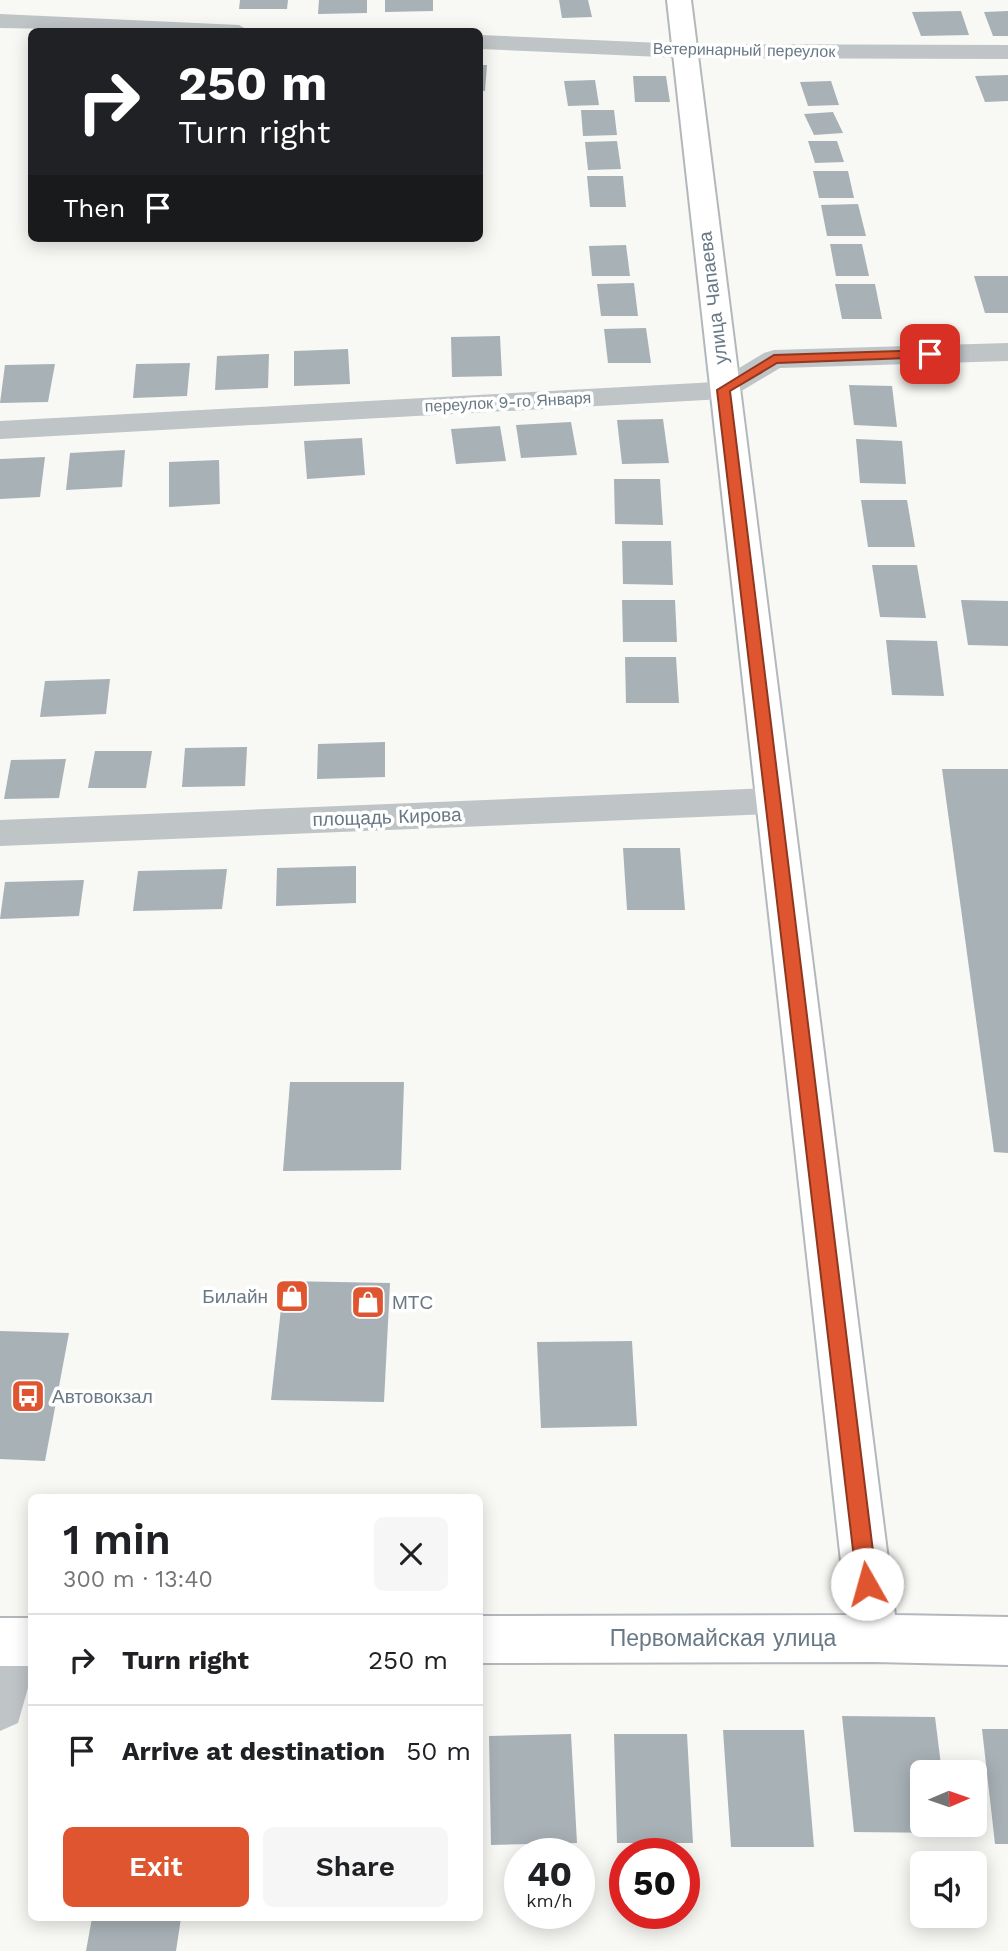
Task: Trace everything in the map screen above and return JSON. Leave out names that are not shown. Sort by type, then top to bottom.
[{"type":"main road","name":"улица Чапаева","points":[[679,0],[723,390],[874,1638]]},
{"type":"main road","name":"Первомайская улица","points":[[483,1640],[874,1638],[1008,1641]]},
{"type":"street","points":[[0,21],[152,28]]},
{"type":"street","name":"Ветеринарный переулок","points":[[483,42],[684,51],[1008,52]]},
{"type":"street","name":"переулок 9-го Января","points":[[0,430],[723,390],[774,359],[1008,352]]},
{"type":"street","name":"площадь Кирова","points":[[0,833],[773,801]]},
{"type":"street","points":[[0,1706],[15,1642]]},
{"type":"building","points":[[240,0],[288,0],[287,9],[239,9]]},
{"type":"building","points":[[319,0],[367,0],[367,13],[318,14]]},
{"type":"building","points":[[385,0],[433,0],[433,11],[385,12]]},
{"type":"building","points":[[559,0],[588,0],[592,17],[562,18]]},
{"type":"building","points":[[961,11],[969,35],[921,36],[912,12]]},
{"type":"building","points":[[1008,11],[1008,36],[993,36],[984,12]]},
{"type":"building","points":[[483,65],[487,65],[485,91]]},
{"type":"building","points":[[1008,75],[1008,101],[985,102],[975,76]]},
{"type":"building","points":[[633,76],[666,76],[670,102],[635,102]]},
{"type":"building","points":[[595,80],[599,105],[568,106],[564,81]]},
{"type":"building","points":[[831,81],[839,105],[808,106],[800,82]]},
{"type":"building","points":[[581,110],[614,110],[617,135],[583,136]]},
{"type":"building","points":[[833,112],[843,133],[814,135],[804,114]]},
{"type":"building","points":[[617,141],[621,169],[588,170],[585,142]]},
{"type":"building","points":[[808,141],[837,141],[844,162],[815,163]]},
{"type":"building","points":[[813,171],[848,171],[854,198],[819,198]]},
{"type":"building","points":[[587,176],[623,176],[626,207],[590,207]]},
{"type":"building","points":[[858,204],[866,236],[827,236],[821,205]]},
{"type":"building","points":[[830,244],[862,244],[869,276],[836,276]]},
{"type":"building","points":[[626,245],[630,276],[592,276],[589,246]]},
{"type":"building","points":[[974,276],[1008,276],[1008,313],[985,313]]},
{"type":"building","points":[[634,283],[638,316],[601,316],[597,284]]},
{"type":"building","points":[[835,284],[875,284],[882,319],[842,319]]},
{"type":"building","points":[[646,328],[651,363],[608,363],[604,329]]},
{"type":"building","points":[[500,336],[502,376],[452,377],[451,337]]},
{"type":"building","points":[[348,349],[350,384],[294,386],[294,351]]},
{"type":"building","points":[[269,354],[268,388],[215,390],[217,356]]},
{"type":"building","points":[[190,363],[187,396],[133,398],[136,364]]},
{"type":"building","points":[[55,364],[48,402],[0,403],[5,365]]},
{"type":"building","points":[[849,385],[892,386],[897,427],[854,425]]},
{"type":"building","points":[[663,419],[669,463],[622,464],[617,420]]},
{"type":"building","points":[[571,422],[577,455],[521,458],[516,425]]},
{"type":"building","points":[[500,426],[506,461],[456,464],[451,429]]},
{"type":"building","points":[[362,438],[365,475],[307,479],[304,441]]},
{"type":"building","points":[[856,439],[902,441],[906,484],[860,483]]},
{"type":"building","points":[[125,450],[122,487],[66,490],[70,453]]},
{"type":"building","points":[[45,457],[40,497],[0,499],[0,459]]},
{"type":"building","points":[[219,460],[220,504],[169,507],[169,462]]},
{"type":"building","points":[[614,479],[660,479],[663,525],[615,524]]},
{"type":"building","points":[[861,500],[907,500],[915,547],[868,547]]},
{"type":"building","points":[[622,541],[671,541],[673,585],[623,584]]},
{"type":"building","points":[[872,565],[917,565],[926,618],[880,617]]},
{"type":"building","points":[[622,600],[675,600],[677,642],[623,642]]},
{"type":"building","points":[[961,600],[1008,601],[1008,646],[968,645]]},
{"type":"building","points":[[886,640],[937,641],[944,696],[892,695]]},
{"type":"building","points":[[625,657],[676,657],[679,703],[626,703]]},
{"type":"building","points":[[110,679],[106,714],[40,717],[45,681]]},
{"type":"building","points":[[385,742],[385,777],[317,779],[318,744]]},
{"type":"building","points":[[247,747],[245,786],[182,787],[185,748]]},
{"type":"building","points":[[95,751],[152,751],[146,788],[88,788]]},
{"type":"building","points":[[66,759],[59,798],[4,799],[11,760]]},
{"type":"building","points":[[942,769],[1008,769],[1008,1153],[994,1152]]},
{"type":"building","points":[[623,848],[680,848],[685,910],[627,910]]},
{"type":"building","points":[[356,866],[356,903],[276,906],[277,868]]},
{"type":"building","points":[[227,869],[222,909],[133,911],[138,871]]},
{"type":"building","points":[[84,880],[79,916],[0,919],[5,882]]},
{"type":"building","points":[[290,1082],[404,1082],[401,1170],[283,1171]]},
{"type":"building","points":[[284,1281],[390,1283],[384,1402],[271,1400]]},
{"type":"building","name":"Автовокзал","points":[[0,1331],[69,1333],[45,1461],[0,1459]]},
{"type":"building","points":[[632,1341],[637,1426],[541,1428],[537,1342]]},
{"type":"building","points":[[842,1716],[935,1717],[940,1760],[910,1760],[910,1833],[854,1832]]},
{"type":"building","points":[[982,1729],[1008,1729],[1008,1844],[995,1844]]},
{"type":"building","points":[[723,1730],[804,1730],[814,1847],[731,1847]]},
{"type":"building","points":[[571,1734],[577,1838],[504,1838],[504,1845],[491,1845],[489,1736]]},
{"type":"building","points":[[614,1734],[687,1734],[693,1838],[617,1838]]},
{"type":"building","points":[[91,1921],[181,1921],[176,1951],[86,1951]]},
{"type":"place","name":"Билайн","points":[[292,1296]]},
{"type":"place","name":"МТС","points":[[368,1302]]},
{"type":"place","name":"Автовокзал","points":[[28,1396]]},
{"type":"route","points":[[867,1584],[723,390],[774,359],[930,354]]}]
